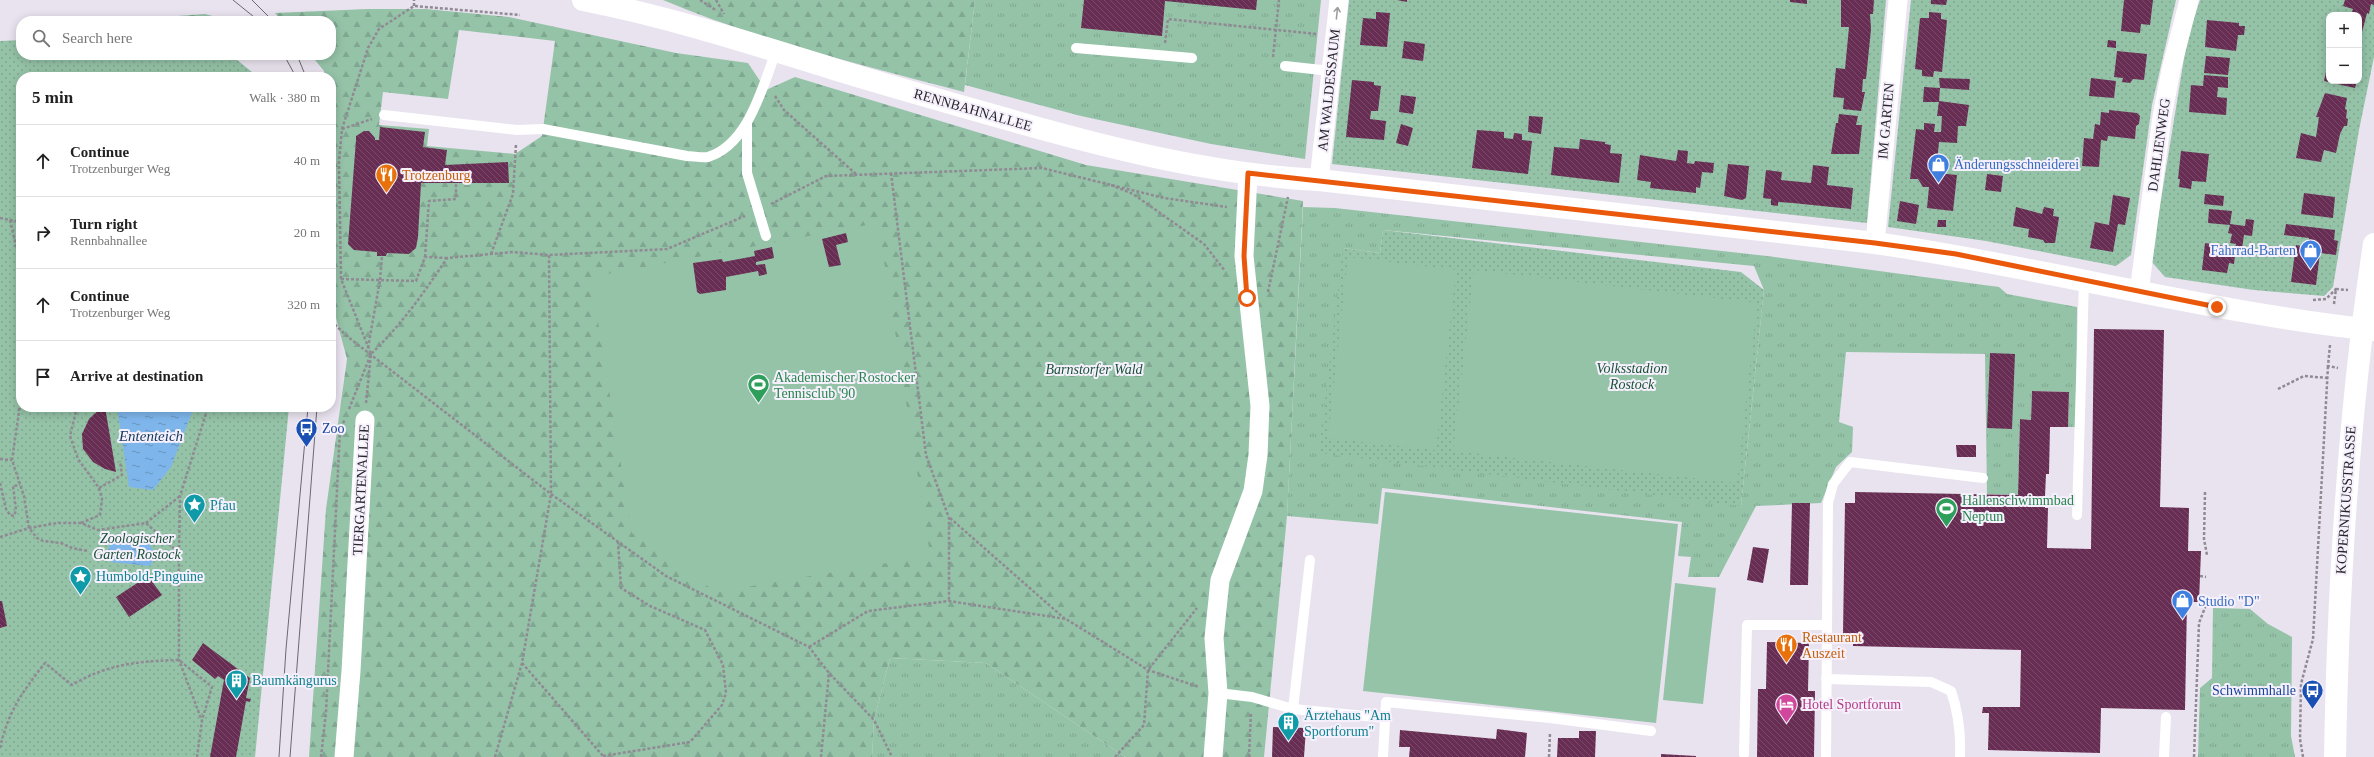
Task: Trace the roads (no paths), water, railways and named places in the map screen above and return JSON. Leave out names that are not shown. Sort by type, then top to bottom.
[{"type":"street","name":"RENNBAHNALLEE","points":[[583,0],[627,5],[776,52],[1103,146],[1194,165],[1248,173],[1320,174],[1956,254],[2243,312],[2368,329]]},
{"type":"street","name":"AM WALDESSAUM","points":[[1320,174],[1339,0]]},
{"type":"street","name":"IM GARTEN","points":[[1875,243],[1898,0]]},
{"type":"street","name":"DAHLIENWEG","points":[[2139,292],[2162,116],[2171,70],[2189,0]]},
{"type":"street","points":[[1213,757],[1218,694],[1214,638],[1220,580],[1253,491],[1258,455],[1260,406],[1245,270],[1248,173]]},
{"type":"street","name":"KOPERNIKUSSTRASSE","points":[[2335,757],[2343,518],[2368,329],[2374,244]]},
{"type":"street","name":"TIERGARTENALLEE","points":[[344,757],[351,671],[365,420]]},
{"type":"lane","points":[[1076,48],[1192,58]]},
{"type":"lane","points":[[766,236],[747,173],[747,125],[776,52]]},
{"type":"lane","points":[[1285,66],[1331,71]]},
{"type":"lane","points":[[384,115],[517,130],[543,130],[687,156],[707,157],[722,150],[747,125]]},
{"type":"lane","points":[[2077,515],[2084,280]]},
{"type":"lane","points":[[1826,757],[1828,503],[1833,484],[1850,462],[1983,478]]},
{"type":"lane","points":[[1293,709],[1310,560]]},
{"type":"lane","points":[[1744,754],[1747,625],[1827,625]]},
{"type":"lane","points":[[1826,679],[1931,682],[1951,691],[1958,711],[1961,727],[1960,757]]},
{"type":"lane","points":[[1218,694],[1252,697],[1293,709],[1385,718]]},
{"type":"lane","points":[[1384,757],[1386,702],[1550,718],[1651,732]]},
{"type":"lane","points":[[2164,757],[2166,717]]},
{"type":"water","name":"Ententeich","points":[[118,412],[192,412],[171,467],[153,490],[129,487]]},
{"type":"water","points":[[142,538],[149,543],[156,556],[150,566],[111,562],[107,557],[110,542]]},
{"type":"tram line","points":[[233,0],[253,16]]},
{"type":"tram line","points":[[252,0],[268,16]]},
{"type":"tram line","points":[[287,60],[293,72]]},
{"type":"tram line","points":[[299,60],[304,72]]},
{"type":"tram line","points":[[279,757],[286,649],[308,412]]},
{"type":"tram line","points":[[290,757],[317,412]]},
{"type":"place","name":"Änderungsschneiderei","points":[[1938,184]]},
{"type":"place","name":"Trotzenburg","points":[[386,194]]},
{"type":"place","name":"Fahrrad-Barten","points":[[2311,270]]},
{"type":"place","name":"Akademischer Rostocker Tennisclub '90","points":[[759,404]]},
{"type":"place","name":"Zoo","points":[[306,448]]},
{"type":"place","name":"Pfau","points":[[194,524]]},
{"type":"place","name":"Hallenschwimmbad Neptun","points":[[1946,528]]},
{"type":"place","name":"Humbold-Pinguine","points":[[80,596]]},
{"type":"place","name":"Studio \"D\"","points":[[2182,620]]},
{"type":"place","name":"Restaurant Auszeit","points":[[1787,664]]},
{"type":"place","name":"Baumkängurus","points":[[236,700]]},
{"type":"place","name":"Schwimmhalle","points":[[2312,710]]},
{"type":"place","name":"Hotel Sportforum","points":[[1786,724]]},
{"type":"place","name":"Ärztehaus \"Am Sportforum\"","points":[[1289,742]]},
{"type":"park label","name":"Barnstorfer Wald","points":[[1094,369]]},
{"type":"park label","name":"Volksstadion Rostock","points":[[1632,376]]},
{"type":"park label","name":"Zoologischer Garten Rostock","points":[[137,546]]}]
